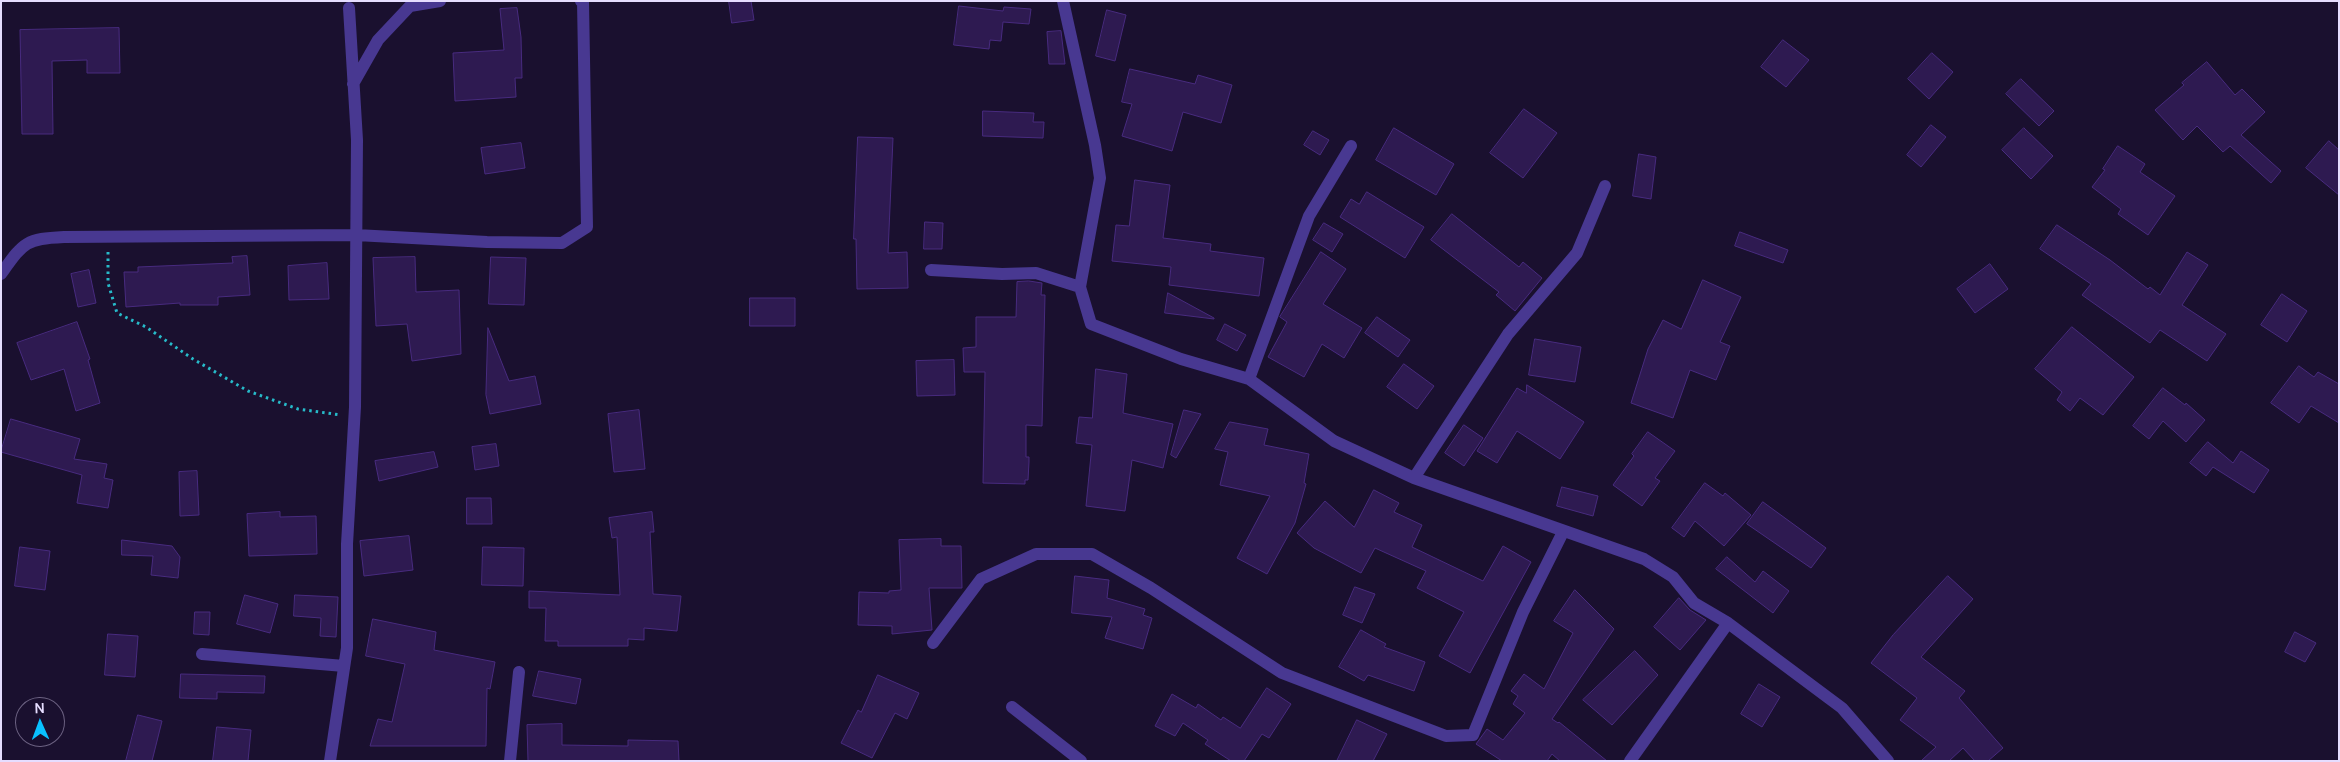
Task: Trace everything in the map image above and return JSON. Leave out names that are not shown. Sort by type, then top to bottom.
[{"type":"street","points":[[354,84],[378,40],[410,6],[440,1]]},
{"type":"street","points":[[1063,1],[1095,145],[1100,178],[1080,287],[1091,324],[1181,359],[1249,379],[1334,441],[1414,478],[1644,559],[1673,577],[1694,603],[1728,623],[1842,708],[1888,761]]},
{"type":"street","points":[[1,274],[17,252],[34,239],[356,236],[487,242],[562,243],[587,227],[583,2]]},
{"type":"street","points":[[330,761],[347,648],[347,544],[355,418],[357,140],[348,8]]},
{"type":"street","points":[[1249,379],[1309,216],[1351,146]]},
{"type":"street","points":[[1414,478],[1508,334],[1577,253],[1605,186]]},
{"type":"street","points":[[931,270],[1002,274],[1036,272],[1080,287]]},
{"type":"street","points":[[934,642],[981,579],[1036,554],[1092,554],[1151,588],[1282,673],[1446,736],[1473,735],[1523,612],[1563,532]]},
{"type":"street","points":[[1630,761],[1728,623]]},
{"type":"street","points":[[202,654],[344,666]]},
{"type":"street","points":[[510,761],[519,672]]},
{"type":"street","points":[[1012,708],[1081,761]]},
{"type":"path","points":[[108,237],[108,283],[117,313],[146,327],[193,360],[248,391],[298,409],[355,418]]},
{"type":"building","points":[[729,1],[751,1],[754,20],[732,23]]},
{"type":"building","points":[[959,6],[1003,11],[1004,7],[1031,9],[1029,24],[1003,22],[1001,41],[990,40],[989,49],[954,45]]},
{"type":"building","points":[[517,8],[521,37],[522,78],[515,78],[516,97],[455,101],[453,53],[504,50],[500,9]]},
{"type":"building","points":[[1107,10],[1126,15],[1115,61],[1096,56]]},
{"type":"building","points":[[119,28],[120,73],[87,73],[87,60],[52,61],[53,134],[22,134],[20,30]]},
{"type":"building","points":[[1061,31],[1065,64],[1049,64],[1047,32]]},
{"type":"building","points":[[1783,40],[1809,60],[1786,87],[1761,67]]},
{"type":"building","points":[[1932,53],[1953,72],[1929,99],[1908,79]]},
{"type":"building","points":[[2207,62],[2235,95],[2242,89],[2265,112],[2241,135],[2281,171],[2271,183],[2230,146],[2223,152],[2197,126],[2183,140],[2155,110],[2184,85],[2182,83]]},
{"type":"building","points":[[1130,69],[1195,84],[1198,75],[1232,85],[1221,123],[1183,112],[1172,151],[1122,136],[1132,104],[1122,102]]},
{"type":"building","points":[[2021,79],[2054,111],[2039,126],[2006,94]]},
{"type":"building","points":[[1524,109],[1557,133],[1523,178],[1490,153]]},
{"type":"building","points":[[983,111],[1034,113],[1033,122],[1044,122],[1043,138],[983,136]]},
{"type":"building","points":[[1931,125],[1946,137],[1921,167],[1907,155]]},
{"type":"building","points":[[1394,128],[1454,164],[1436,195],[1376,160]]},
{"type":"building","points":[[2024,128],[2053,156],[2031,179],[2002,150]]},
{"type":"building","points":[[1313,131],[1329,140],[1320,155],[1304,145]]},
{"type":"building","points":[[858,137],[893,138],[888,253],[907,252],[908,288],[857,289],[856,239],[854,239]]},
{"type":"building","points":[[2329,141],[2339,150],[2339,195],[2306,168]]},
{"type":"building","points":[[521,143],[525,168],[485,174],[481,148]]},
{"type":"building","points":[[2118,146],[2145,164],[2140,172],[2175,196],[2148,235],[2118,214],[2121,209],[2092,187],[2105,170],[2103,169]]},
{"type":"building","points":[[1639,154],[1656,157],[1651,199],[1633,196]]},
{"type":"building","points":[[1135,180],[1170,185],[1163,238],[1211,244],[1210,251],[1264,258],[1259,296],[1169,285],[1171,267],[1112,261],[1116,225],[1129,226]]},
{"type":"building","points":[[1367,192],[1424,227],[1405,258],[1340,217],[1351,199],[1359,204]]},
{"type":"building","points":[[1452,214],[1519,267],[1523,262],[1542,278],[1515,311],[1496,295],[1499,292],[1431,240]]},
{"type":"building","points":[[925,222],[943,223],[942,249],[924,249]]},
{"type":"building","points":[[1324,223],[1343,234],[1332,252],[1313,240]]},
{"type":"building","points":[[2057,225],[2110,260],[2148,289],[2150,287],[2160,295],[2187,252],[2208,265],[2182,305],[2226,334],[2207,361],[2160,330],[2150,343],[2082,295],[2091,284],[2040,249]]},
{"type":"building","points":[[1740,232],[1788,250],[1783,263],[1735,246]]},
{"type":"building","points":[[1321,252],[1346,269],[1323,304],[1362,328],[1344,358],[1322,344],[1304,377],[1268,357],[1287,322],[1280,317]]},
{"type":"building","points":[[247,256],[250,295],[218,297],[218,305],[180,305],[180,303],[126,307],[124,272],[138,272],[138,267],[233,263],[232,257]]},
{"type":"building","points":[[415,257],[416,292],[459,290],[461,354],[412,361],[407,324],[376,326],[373,258]]},
{"type":"building","points":[[491,257],[526,258],[524,305],[489,304]]},
{"type":"building","points":[[327,263],[329,299],[289,300],[288,266]]},
{"type":"building","points":[[1990,264],[2008,289],[1975,313],[1957,289]]},
{"type":"building","points":[[89,270],[96,303],[78,307],[71,274]]},
{"type":"building","points":[[1703,280],[1741,297],[1720,342],[1730,346],[1716,380],[1690,370],[1673,418],[1631,403],[1648,349],[1663,320],[1681,329]]},
{"type":"building","points":[[1017,282],[1042,283],[1041,295],[1045,295],[1042,426],[1026,425],[1026,457],[1029,457],[1029,462],[1028,480],[1025,480],[1025,484],[983,483],[985,372],[964,372],[963,348],[976,347],[976,317],[1016,317]]},
{"type":"building","points":[[1168,293],[1214,318],[1214,319],[1165,313]]},
{"type":"building","points":[[2282,294],[2307,311],[2287,342],[2261,325]]},
{"type":"building","points":[[750,298],[795,298],[795,326],[750,326]]},
{"type":"building","points":[[1377,317],[1410,340],[1398,357],[1365,333]]},
{"type":"building","points":[[77,322],[90,359],[88,360],[100,403],[76,411],[64,369],[31,380],[17,343]]},
{"type":"building","points":[[1225,324],[1246,335],[1237,351],[1217,340]]},
{"type":"building","points":[[2072,327],[2134,377],[2103,415],[2080,398],[2070,411],[2057,400],[2062,392],[2035,369]]},
{"type":"building","points":[[488,328],[509,381],[535,376],[541,404],[490,414],[486,395]]},
{"type":"building","points":[[1535,339],[1581,347],[1575,382],[1529,375]]},
{"type":"building","points":[[954,360],[955,395],[917,396],[916,361]]},
{"type":"building","points":[[1404,364],[1434,386],[1417,409],[1387,387]]},
{"type":"building","points":[[2299,366],[2314,377],[2318,372],[2339,384],[2339,423],[2311,406],[2299,423],[2271,403]]},
{"type":"building","points":[[1096,369],[1127,374],[1123,413],[1173,424],[1163,468],[1132,460],[1125,511],[1086,506],[1092,445],[1076,443],[1079,417],[1092,418]]},
{"type":"building","points":[[1527,385],[1584,422],[1560,459],[1517,431],[1497,463],[1477,451],[1517,388],[1526,393]]},
{"type":"building","points":[[2163,388],[2185,405],[2186,403],[2205,420],[2186,442],[2163,421],[2149,439],[2133,426]]},
{"type":"building","points":[[639,410],[645,469],[614,472],[608,414]]},
{"type":"building","points":[[1184,410],[1201,414],[1176,458],[1171,455]]},
{"type":"building","points":[[11,419],[80,439],[74,459],[107,464],[104,478],[113,480],[108,508],[77,503],[82,475],[1,452]]},
{"type":"building","points":[[1230,422],[1268,429],[1264,445],[1309,454],[1304,483],[1306,484],[1295,523],[1267,574],[1237,558],[1270,496],[1220,485],[1228,452],[1215,449]]},
{"type":"building","points":[[1464,425],[1483,438],[1464,466],[1445,453]]},
{"type":"building","points":[[1648,432],[1675,451],[1655,478],[1660,481],[1642,506],[1613,485],[1634,456],[1632,454]]},
{"type":"building","points":[[2208,442],[2233,463],[2241,451],[2269,470],[2254,493],[2213,467],[2206,476],[2190,463]]},
{"type":"building","points":[[496,444],[499,466],[475,470],[472,447]]},
{"type":"building","points":[[434,452],[438,467],[379,481],[375,461]]},
{"type":"building","points":[[197,471],[199,515],[180,516],[179,472]]},
{"type":"building","points":[[1705,483],[1723,496],[1725,493],[1751,515],[1724,546],[1695,521],[1684,537],[1672,528]]},
{"type":"building","points":[[1562,487],[1598,496],[1593,516],[1557,506]]},
{"type":"building","points":[[1374,490],[1399,503],[1394,512],[1422,525],[1412,547],[1483,581],[1503,546],[1531,562],[1470,673],[1439,656],[1464,612],[1417,588],[1426,571],[1375,548],[1361,573],[1314,548],[1297,533],[1325,501],[1354,527]]},
{"type":"building","points":[[467,498],[491,498],[492,524],[467,524]]},
{"type":"building","points":[[1763,502],[1826,548],[1811,568],[1747,524]]},
{"type":"building","points":[[280,512],[280,517],[316,516],[317,554],[249,556],[247,514]]},
{"type":"building","points":[[652,512],[654,532],[650,532],[653,594],[681,596],[677,631],[644,628],[644,640],[628,639],[628,646],[558,646],[558,641],[545,641],[546,608],[529,608],[529,591],[620,595],[617,537],[612,538],[609,518]]},
{"type":"building","points":[[409,536],[413,570],[364,576],[360,541]]},
{"type":"building","points":[[941,539],[941,546],[961,546],[962,588],[929,588],[932,630],[892,634],[892,626],[858,625],[859,592],[889,593],[889,591],[901,590],[899,540]]},
{"type":"building","points":[[122,540],[172,546],[180,557],[178,578],[151,575],[153,556],[122,555]]},
{"type":"building","points":[[20,547],[50,551],[45,590],[15,586]]},
{"type":"building","points":[[483,547],[524,548],[523,586],[482,585]]},
{"type":"building","points":[[1727,557],[1755,582],[1763,571],[1789,591],[1773,613],[1716,569]]},
{"type":"building","points":[[1075,576],[1109,580],[1107,598],[1145,609],[1143,615],[1152,618],[1143,649],[1105,638],[1112,617],[1072,613]]},
{"type":"building","points":[[1948,576],[1973,599],[1921,657],[1965,691],[1959,698],[2003,748],[1988,761],[1975,761],[1963,748],[1949,761],[1921,761],[1936,747],[1900,720],[1917,698],[1871,663],[1893,635]]},
{"type":"building","points":[[1355,587],[1375,594],[1362,623],[1343,615]]},
{"type":"building","points":[[1575,590],[1614,629],[1552,719],[1559,722],[1607,761],[1560,761],[1552,754],[1547,761],[1502,761],[1476,744],[1487,729],[1503,740],[1525,713],[1513,704],[1518,696],[1511,691],[1524,674],[1544,689],[1573,633],[1554,621]]},
{"type":"building","points":[[245,595],[278,604],[270,633],[237,624]]},
{"type":"building","points":[[295,595],[338,597],[336,637],[320,636],[321,618],[294,616]]},
{"type":"building","points":[[1679,598],[1690,610],[1706,620],[1680,650],[1654,627]]},
{"type":"building","points":[[195,612],[210,612],[209,635],[194,634]]},
{"type":"building","points":[[373,619],[436,632],[434,650],[495,662],[490,689],[487,688],[486,746],[370,746],[378,719],[392,722],[405,664],[366,656]]},
{"type":"building","points":[[1361,630],[1386,644],[1384,647],[1425,662],[1414,691],[1368,675],[1364,681],[1339,667]]},
{"type":"building","points":[[2295,632],[2316,643],[2305,662],[2285,652]]},
{"type":"building","points":[[108,634],[138,636],[135,677],[105,675]]},
{"type":"building","points":[[1635,651],[1658,675],[1612,725],[1583,700]]},
{"type":"building","points":[[539,671],[581,679],[576,704],[533,696]]},
{"type":"building","points":[[181,674],[265,676],[264,693],[217,692],[217,699],[180,698]]},
{"type":"building","points":[[878,675],[919,693],[907,719],[895,713],[872,758],[841,743],[858,710],[861,712]]},
{"type":"building","points":[[1759,684],[1780,697],[1762,727],[1741,714]]},
{"type":"building","points":[[1267,688],[1291,704],[1269,738],[1262,734],[1244,761],[1231,761],[1205,744],[1208,740],[1183,723],[1175,736],[1155,726],[1172,694],[1196,708],[1198,704],[1221,720],[1223,717],[1240,728]]},
{"type":"building","points":[[138,715],[162,721],[152,761],[126,761]]},
{"type":"building","points":[[1357,720],[1387,734],[1373,761],[1337,761]]},
{"type":"building","points":[[562,724],[562,745],[628,746],[628,740],[678,741],[679,761],[528,761],[527,725]]},
{"type":"building","points":[[217,727],[251,730],[248,761],[213,761]]}]
